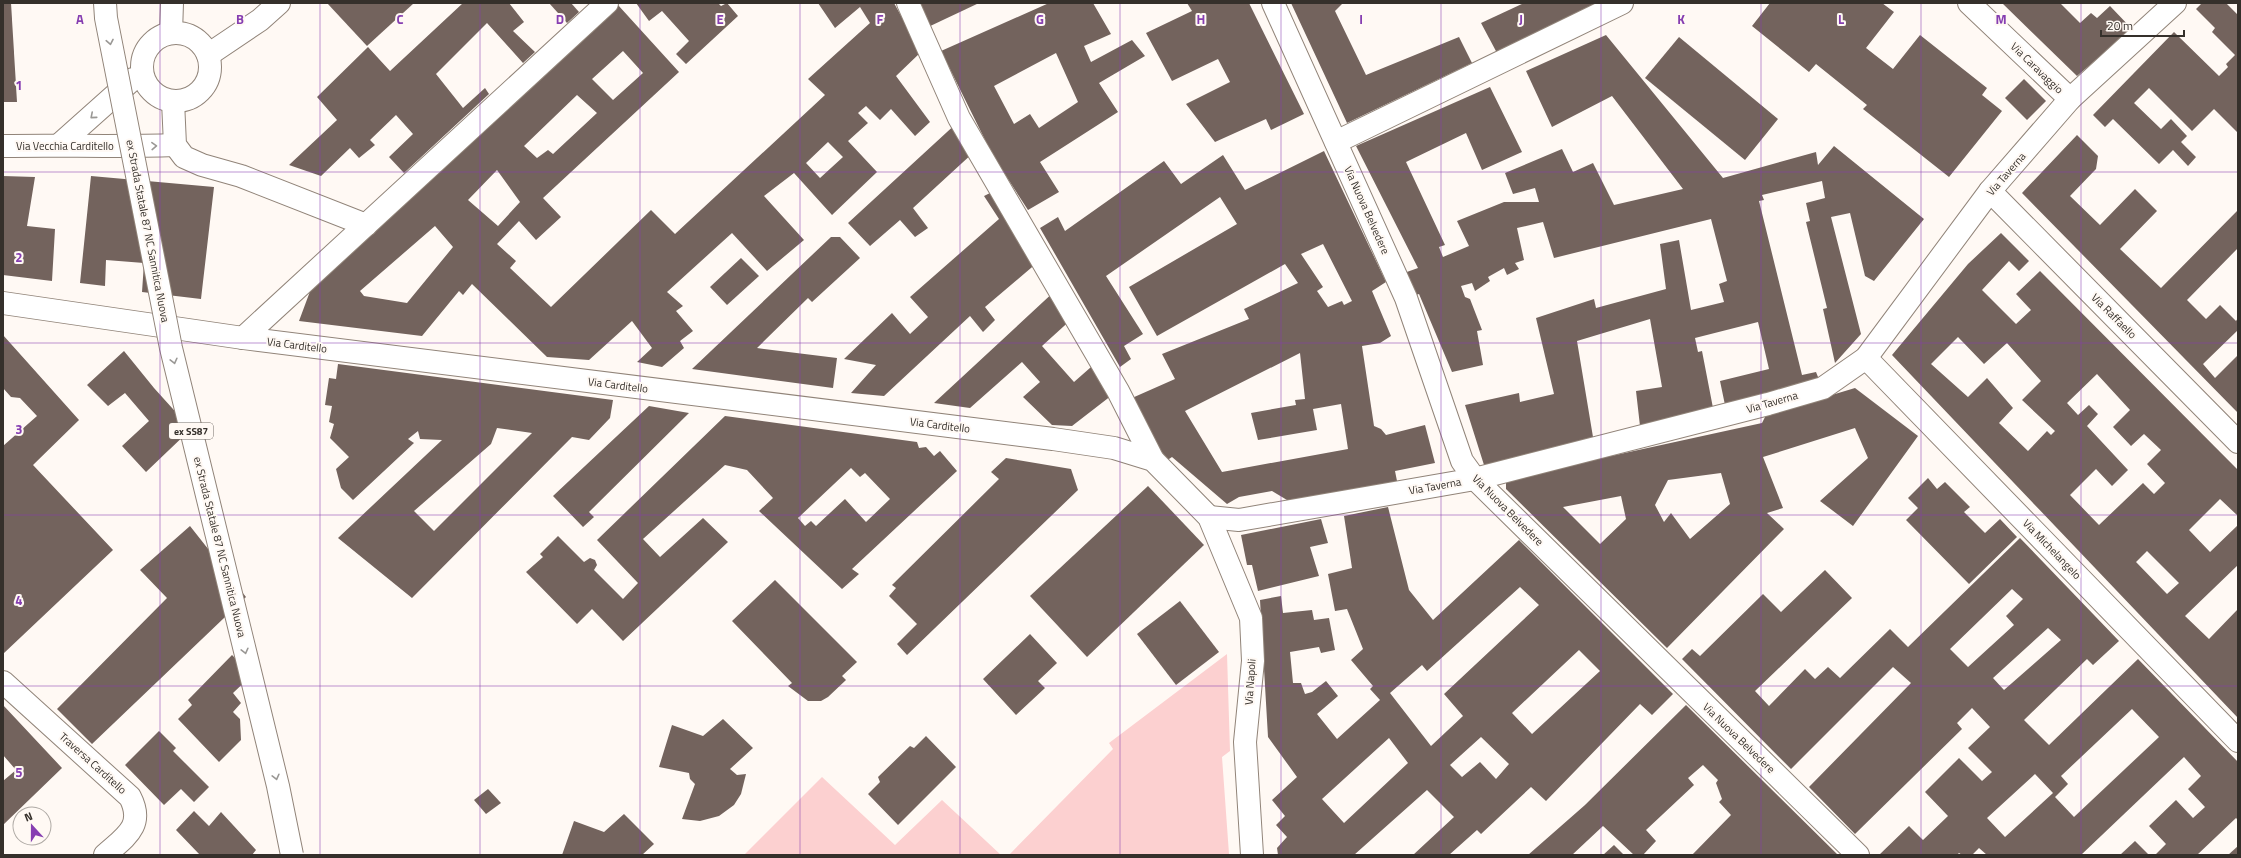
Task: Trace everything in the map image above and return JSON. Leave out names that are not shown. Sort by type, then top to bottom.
[{"type":"main road","name":"ex Strada Statale 87 NC Sannitica Nuova","points":[[105,3],[106,18],[171,348],[278,786],[292,855]]},
{"type":"main road","points":[[171,34],[172,3]]},
{"type":"main road","points":[[208,55],[260,20],[279,3]]},
{"type":"main road","points":[[243,338],[607,3]]},
{"type":"main road","points":[[908,3],[959,118],[1118,391],[1153,460]]},
{"type":"main road","name":"Via Nuova Belvedere","points":[[1273,3],[1406,298],[1462,461],[1475,479],[1858,855]]},
{"type":"main road","points":[[1336,142],[1622,3]]},
{"type":"main road","name":"Via Caravaggio","points":[[1969,3],[2070,100]]},
{"type":"main road","name":"Via Taverna","points":[[1209,517],[1239,520],[1475,479],[1768,404],[1823,388],[1866,358],[1990,191],[2070,100],[2175,3]]},
{"type":"main road","points":[[171,34],[183,34],[194,38],[202,45],[208,55],[210,67],[208,78],[202,88],[193,96],[173,101],[156,94],[144,79],[142,70],[143,61],[151,44],[160,37],[171,34]]},
{"type":"main road","points":[[59,145],[96,114],[142,70]]},
{"type":"main road","points":[[173,101],[175,145],[184,157],[202,165],[241,176],[366,225]]},
{"type":"main road","name":"Via Vecchia Carditello","points":[[3,146],[59,145],[103,147],[175,145]]},
{"type":"main road","name":"Via Raffaello","points":[[1990,191],[2238,442]]},
{"type":"main road","name":"Via Carditello","points":[[3,303],[243,338],[1053,439],[1114,448],[1153,460],[1209,517]]},
{"type":"main road","name":"Via Michelangelo","points":[[1866,358],[2238,741]]},
{"type":"main road","name":"Via Napoli","points":[[1209,517],[1251,618],[1253,661],[1245,742],[1252,855]]},
{"type":"main road","name":"Traversa Carditello","points":[[3,682],[130,797],[136,814],[135,823],[131,831],[105,855]]},
{"type":"shaded area","points":[[1227,654],[1230,751],[1222,757],[1229,854],[1009,855],[1113,749],[1109,743]]},
{"type":"shaded area","points":[[822,777],[895,845],[942,800],[1001,855],[744,855]]},
{"type":"building","points":[[3,3],[11,3],[17,102],[3,102]]},
{"type":"building","points":[[327,3],[414,3],[367,46]]},
{"type":"building","points":[[463,3],[509,3],[524,22],[513,31],[535,52],[523,63],[487,23],[436,74],[463,108],[485,88],[489,94],[404,173],[389,157],[413,134],[396,115],[370,140],[375,145],[359,158],[350,148],[321,176],[289,165],[337,120],[317,97],[368,47],[390,71]]},
{"type":"building","points":[[549,3],[571,3],[579,12],[567,23]]},
{"type":"building","points":[[636,3],[718,3],[721,6],[727,3],[738,16],[686,64],[676,54],[689,41],[662,11],[649,21]]},
{"type":"building","points":[[818,3],[894,3],[921,52],[896,76],[930,122],[915,136],[891,109],[880,120],[866,106],[858,113],[868,123],[848,141],[877,172],[832,215],[794,173],[764,196],[804,240],[767,271],[732,233],[667,292],[683,306],[676,311],[693,331],[680,341],[684,348],[662,367],[637,362],[652,348],[632,321],[589,360],[547,357],[472,284],[463,295],[459,291],[422,336],[299,321],[312,286],[618,5],[679,72],[543,198],[561,217],[536,240],[519,221],[497,244],[516,261],[510,268],[551,307],[651,210],[675,234],[825,95],[808,79],[870,23],[860,7],[835,28]],"holes":[[[623,51],[643,73],[613,100],[592,79]],[[577,95],[597,113],[553,154],[548,150],[537,158],[524,146]],[[828,142],[843,157],[820,178],[806,163]],[[497,170],[520,202],[498,226],[468,200]],[[435,226],[453,247],[407,303],[364,296],[360,291]]]},
{"type":"building","points":[[913,3],[979,3],[926,28]]},
{"type":"building","points":[[1049,3],[1093,3],[1111,34],[1084,46],[1091,62],[1132,40],[1145,56],[1099,83],[1118,112],[1040,162],[1059,192],[1028,210],[993,156],[941,51]],"holes":[[[1056,53],[1078,102],[1039,128],[1030,114],[1014,124],[994,86]]]},
{"type":"building","points":[[1187,3],[1249,3],[1304,114],[1271,130],[1266,119],[1215,142],[1186,104],[1230,82],[1218,59],[1172,81],[1146,33],[1192,11]]},
{"type":"building","points":[[1291,3],[1343,3],[1335,11],[1366,75],[1459,37],[1472,63],[1347,123]]},
{"type":"building","points":[[1524,3],[1602,3],[1497,53],[1481,23]]},
{"type":"building","points":[[1770,3],[1882,3],[1894,12],[1866,48],[1893,69],[1920,35],[1987,88],[1982,95],[2002,111],[1949,177],[1863,109],[1867,105],[1816,64],[1809,72],[1752,26]]},
{"type":"building","points":[[2002,3],[2060,3],[2080,23],[2091,13],[2097,18],[2110,6],[2132,29],[2077,76]]},
{"type":"building","points":[[2202,3],[2226,3],[2238,15],[2238,133],[2214,109],[2192,131],[2149,88],[2134,103],[2161,129],[2171,119],[2187,136],[2181,142],[2196,157],[2188,166],[2173,150],[2159,164],[2113,119],[2105,127],[2093,115],[2174,32],[2219,76],[2228,67],[2226,64],[2235,55],[2212,32],[2215,28],[2196,9]]},
{"type":"building","points":[[1606,35],[1723,178],[1816,152],[1818,165],[1834,146],[1924,219],[1874,281],[1865,276],[1850,213],[1831,217],[1861,334],[1835,363],[1823,309],[1827,308],[1806,222],[1810,221],[1806,203],[1825,198],[1822,181],[1762,195],[1764,200],[1759,201],[1802,375],[1816,372],[1820,382],[1725,405],[1720,381],[1769,369],[1758,322],[1695,338],[1698,352],[1702,351],[1713,408],[1640,426],[1636,391],[1662,387],[1650,319],[1577,341],[1593,437],[1484,465],[1465,405],[1519,393],[1520,402],[1554,394],[1536,318],[1594,299],[1596,308],[1666,289],[1660,244],[1679,240],[1691,310],[1724,302],[1719,284],[1727,281],[1711,219],[1554,258],[1543,222],[1517,228],[1524,260],[1515,263],[1519,269],[1507,275],[1504,268],[1488,277],[1490,281],[1475,291],[1472,283],[1461,286],[1465,297],[1470,299],[1482,330],[1477,331],[1483,365],[1452,372],[1419,294],[1413,296],[1404,273],[1418,268],[1356,146],[1490,87],[1522,152],[1482,170],[1466,133],[1406,162],[1445,245],[1439,247],[1443,257],[1469,246],[1457,221],[1504,202],[1539,202],[1535,188],[1513,194],[1505,173],[1562,149],[1573,172],[1593,163],[1614,205],[1683,189],[1612,96],[1552,127],[1526,71]]},
{"type":"building","points":[[1679,37],[1778,119],[1745,160],[1645,78]]},
{"type":"building","points":[[2024,79],[2046,101],[2027,120],[2005,98]]},
{"type":"building","points":[[959,121],[974,152],[913,208],[928,228],[915,237],[900,220],[870,246],[848,223]]},
{"type":"building","points":[[2077,135],[2098,156],[2096,169],[2070,196],[2100,225],[2135,189],[2157,211],[2120,249],[2161,288],[2238,210],[2238,248],[2187,300],[2206,319],[2220,305],[2236,321],[2238,318],[2238,330],[2203,364],[2215,378],[2238,355],[2238,413],[2022,193]]},
{"type":"building","points":[[1324,151],[1386,282],[1372,291],[1391,336],[1380,343],[1362,346],[1374,426],[1381,429],[1386,435],[1425,425],[1435,463],[1395,471],[1398,486],[1292,503],[1272,491],[1239,497],[1227,504],[1172,457],[1166,461],[1132,398],[1175,379],[1162,354],[1249,319],[1244,309],[1298,283],[1285,264],[1157,336],[1129,287],[1237,224],[1220,197],[1106,276],[1143,334],[1124,346],[1131,359],[1120,367],[1040,228],[1058,217],[1065,231],[1164,161],[1181,184],[1223,155],[1245,190]],"holes":[[[1323,244],[1352,301],[1344,305],[1342,301],[1328,307],[1317,291],[1323,287],[1301,254]],[[1300,353],[1305,399],[1295,400],[1296,405],[1251,413],[1258,440],[1317,430],[1313,409],[1341,404],[1348,449],[1222,472],[1185,411]]]},
{"type":"building","points":[[3,176],[35,177],[27,226],[55,229],[52,281],[3,275]]},
{"type":"building","points":[[91,176],[214,187],[201,299],[142,292],[144,263],[106,260],[105,286],[80,283]]},
{"type":"building","points":[[994,191],[1038,262],[985,307],[995,320],[983,332],[970,316],[884,396],[851,393],[876,365],[844,359],[892,313],[910,334],[928,317],[910,297],[999,219],[984,196]]},
{"type":"building","points":[[2001,233],[2029,261],[2019,271],[2009,261],[1982,290],[2016,324],[2031,310],[2016,294],[2040,271],[2238,470],[2238,516],[2220,499],[2189,530],[2210,552],[2238,525],[2238,565],[2185,616],[2209,639],[2238,609],[2238,718],[1892,355],[1968,264]],"holes":[[[1958,337],[1984,364],[2007,343],[2041,381],[2022,400],[2055,431],[2051,435],[2047,431],[2028,451],[1999,423],[2013,408],[1987,378],[1968,397],[1931,364]],[[2097,374],[2130,410],[2113,427],[2131,446],[2144,434],[2161,450],[2147,464],[2165,483],[2154,494],[2143,483],[2099,525],[2070,495],[2096,469],[2112,486],[2128,470],[2087,426],[2098,414],[2089,405],[2078,415],[2067,403]],[[2147,551],[2179,583],[2167,594],[2136,562]]]},
{"type":"building","points":[[831,237],[840,237],[860,258],[812,302],[808,298],[757,348],[837,358],[833,388],[692,369]]},
{"type":"building","points":[[741,258],[759,276],[727,305],[710,287]]},
{"type":"building","points":[[1057,289],[1074,317],[1042,346],[1074,382],[1099,360],[1116,392],[1072,426],[1052,425],[1023,397],[1040,382],[1022,362],[970,408],[934,403]]},
{"type":"building","points":[[3,335],[79,420],[33,465],[113,550],[3,654],[3,446],[37,416],[20,398],[11,397],[3,388]]},
{"type":"building","points":[[124,351],[154,388],[191,429],[146,472],[122,446],[149,421],[125,393],[108,406],[87,385]]},
{"type":"building","points":[[338,364],[613,400],[610,418],[589,440],[572,437],[412,598],[338,538],[442,440],[420,439],[418,431],[408,439],[414,443],[353,500],[341,488],[336,469],[349,457],[330,438],[334,424],[329,422],[332,406],[325,405],[329,378],[336,379]],"holes":[[[497,428],[532,433],[434,531],[414,511],[491,444]]]},
{"type":"building","points":[[1855,388],[1918,436],[1853,526],[1820,501],[1868,458],[1855,428],[1763,457],[1783,508],[1767,513],[1784,529],[1667,648],[1506,489],[1506,479],[1762,423],[1766,415]],"holes":[[[1721,473],[1730,504],[1690,539],[1671,513],[1664,522],[1655,505],[1668,480]],[[1621,496],[1626,519],[1600,544],[1563,507]]]},
{"type":"building","points":[[649,406],[689,413],[589,512],[594,517],[583,527],[553,496]]},
{"type":"building","points":[[725,416],[917,442],[919,448],[926,447],[934,456],[940,451],[957,471],[852,569],[859,574],[842,589],[759,511],[773,498],[747,470],[725,465],[643,539],[660,557],[703,518],[728,542],[623,641],[592,609],[577,624],[526,572],[543,557],[540,554],[558,536],[584,562],[590,558],[595,560],[597,565],[594,570],[623,599],[638,583],[597,540]],"holes":[[[851,468],[860,477],[865,473],[890,499],[866,522],[845,499],[816,526],[811,521],[805,526],[798,518]]]},
{"type":"building","points":[[1006,458],[1071,469],[1078,490],[907,655],[897,644],[917,624],[889,596],[896,588],[892,585],[999,479],[991,472]]},
{"type":"building","points":[[1928,478],[1937,489],[1945,482],[1970,507],[1964,512],[1985,533],[2000,519],[2017,537],[1969,584],[1906,520],[1918,508],[1908,498]]},
{"type":"building","points":[[1148,486],[1204,545],[1087,657],[1030,596]]},
{"type":"building","points":[[1388,507],[1409,590],[1433,620],[1519,540],[1673,694],[1652,715],[1640,704],[1546,801],[1531,787],[1481,834],[1477,830],[1449,855],[1413,855],[1454,817],[1427,790],[1354,855],[1278,855],[1277,848],[1287,837],[1276,825],[1285,816],[1272,800],[1297,777],[1268,737],[1260,600],[1281,596],[1283,613],[1312,610],[1314,620],[1329,618],[1335,650],[1321,653],[1319,647],[1290,652],[1293,683],[1301,683],[1305,694],[1312,692],[1326,681],[1338,696],[1317,714],[1337,739],[1380,700],[1370,689],[1373,686],[1351,660],[1363,649],[1347,609],[1335,611],[1328,574],[1352,568],[1344,516]],"holes":[[[1520,587],[1539,605],[1444,694],[1463,716],[1431,746],[1390,693],[1422,665],[1427,671]],[[1579,650],[1600,671],[1532,734],[1512,713]],[[1481,737],[1509,764],[1496,779],[1480,762],[1462,777],[1450,765]],[[1389,738],[1408,763],[1344,823],[1322,799]]]},
{"type":"building","points":[[1321,519],[1328,543],[1310,547],[1319,576],[1258,591],[1252,565],[1247,565],[1241,535]]},
{"type":"building","points":[[190,526],[246,597],[92,744],[57,709],[167,598],[140,570]]},
{"type":"building","points":[[2020,538],[2119,641],[2093,665],[2087,659],[2024,720],[2049,745],[2138,659],[2238,762],[2238,820],[2236,818],[2197,855],[2155,855],[2166,844],[2149,826],[2176,800],[2193,818],[2205,807],[2188,789],[2201,776],[2184,757],[2081,855],[1987,855],[1979,848],[1972,855],[1962,855],[1959,853],[1957,855],[1879,855],[1909,826],[1923,840],[1948,816],[1925,792],[1959,758],[1982,781],[1992,772],[1968,748],[1990,727],[1972,708],[1957,723],[1962,729],[1855,834],[1809,787],[1911,683],[1893,667],[1791,769],[1682,659],[1692,649],[1700,656],[1763,594],[1781,612],[1825,570],[1852,598],[1755,691],[1769,706],[1805,669],[1815,679],[1828,667],[1840,678],[1890,629],[1908,647]],"holes":[[[2012,589],[2023,599],[2006,616],[2014,625],[1968,667],[1950,649]],[[2048,628],[2061,640],[2004,690],[1993,678]],[[2132,709],[2159,737],[2074,817],[2055,797],[2068,784],[2061,776]],[[2035,774],[2053,793],[2005,837],[1987,818]]]},
{"type":"building","points":[[775,580],[857,662],[842,676],[846,680],[828,697],[821,701],[808,701],[788,686],[792,683],[732,621]]},
{"type":"building","points":[[1180,601],[1219,652],[1176,685],[1137,634]]},
{"type":"building","points":[[1030,634],[1057,663],[1038,681],[1045,688],[1016,715],[983,679]]},
{"type":"building","points":[[232,655],[252,675],[233,693],[241,703],[233,712],[240,719],[241,740],[219,762],[178,719],[192,705],[188,700]]},
{"type":"building","points":[[3,705],[62,768],[23,806],[12,806],[12,816],[3,825],[3,781],[16,770],[3,755]]},
{"type":"building","points":[[1686,705],[1838,855],[1692,855],[1731,815],[1719,802],[1722,799],[1716,783],[1718,780],[1703,765],[1688,778],[1694,785],[1646,830],[1656,841],[1643,855],[1634,855],[1603,826],[1572,855],[1528,855],[1585,805]]},
{"type":"building","points":[[723,719],[753,748],[730,769],[737,775],[746,774],[741,794],[734,805],[719,816],[700,821],[682,819],[695,784],[690,779],[689,773],[659,767],[672,725],[703,736]]},
{"type":"building","points":[[159,731],[176,748],[173,751],[209,787],[194,802],[181,789],[164,805],[125,765]]},
{"type":"building","points":[[926,736],[956,767],[898,825],[868,794],[880,782],[878,777],[910,746],[914,748]]},
{"type":"building","points":[[488,789],[501,803],[486,814],[474,800]]},
{"type":"building","points":[[194,811],[209,826],[221,812],[256,850],[252,855],[200,855],[176,830]]},
{"type":"building","points":[[624,814],[654,844],[642,855],[562,855],[574,821],[604,832]]},
{"type":"building","points":[[2135,841],[2149,855],[2120,855]]},
{"type":"building","points":[[1614,845],[1624,855],[1603,855]]},
{"type":"building","points":[[2238,846],[2238,855],[2228,855]]}]
